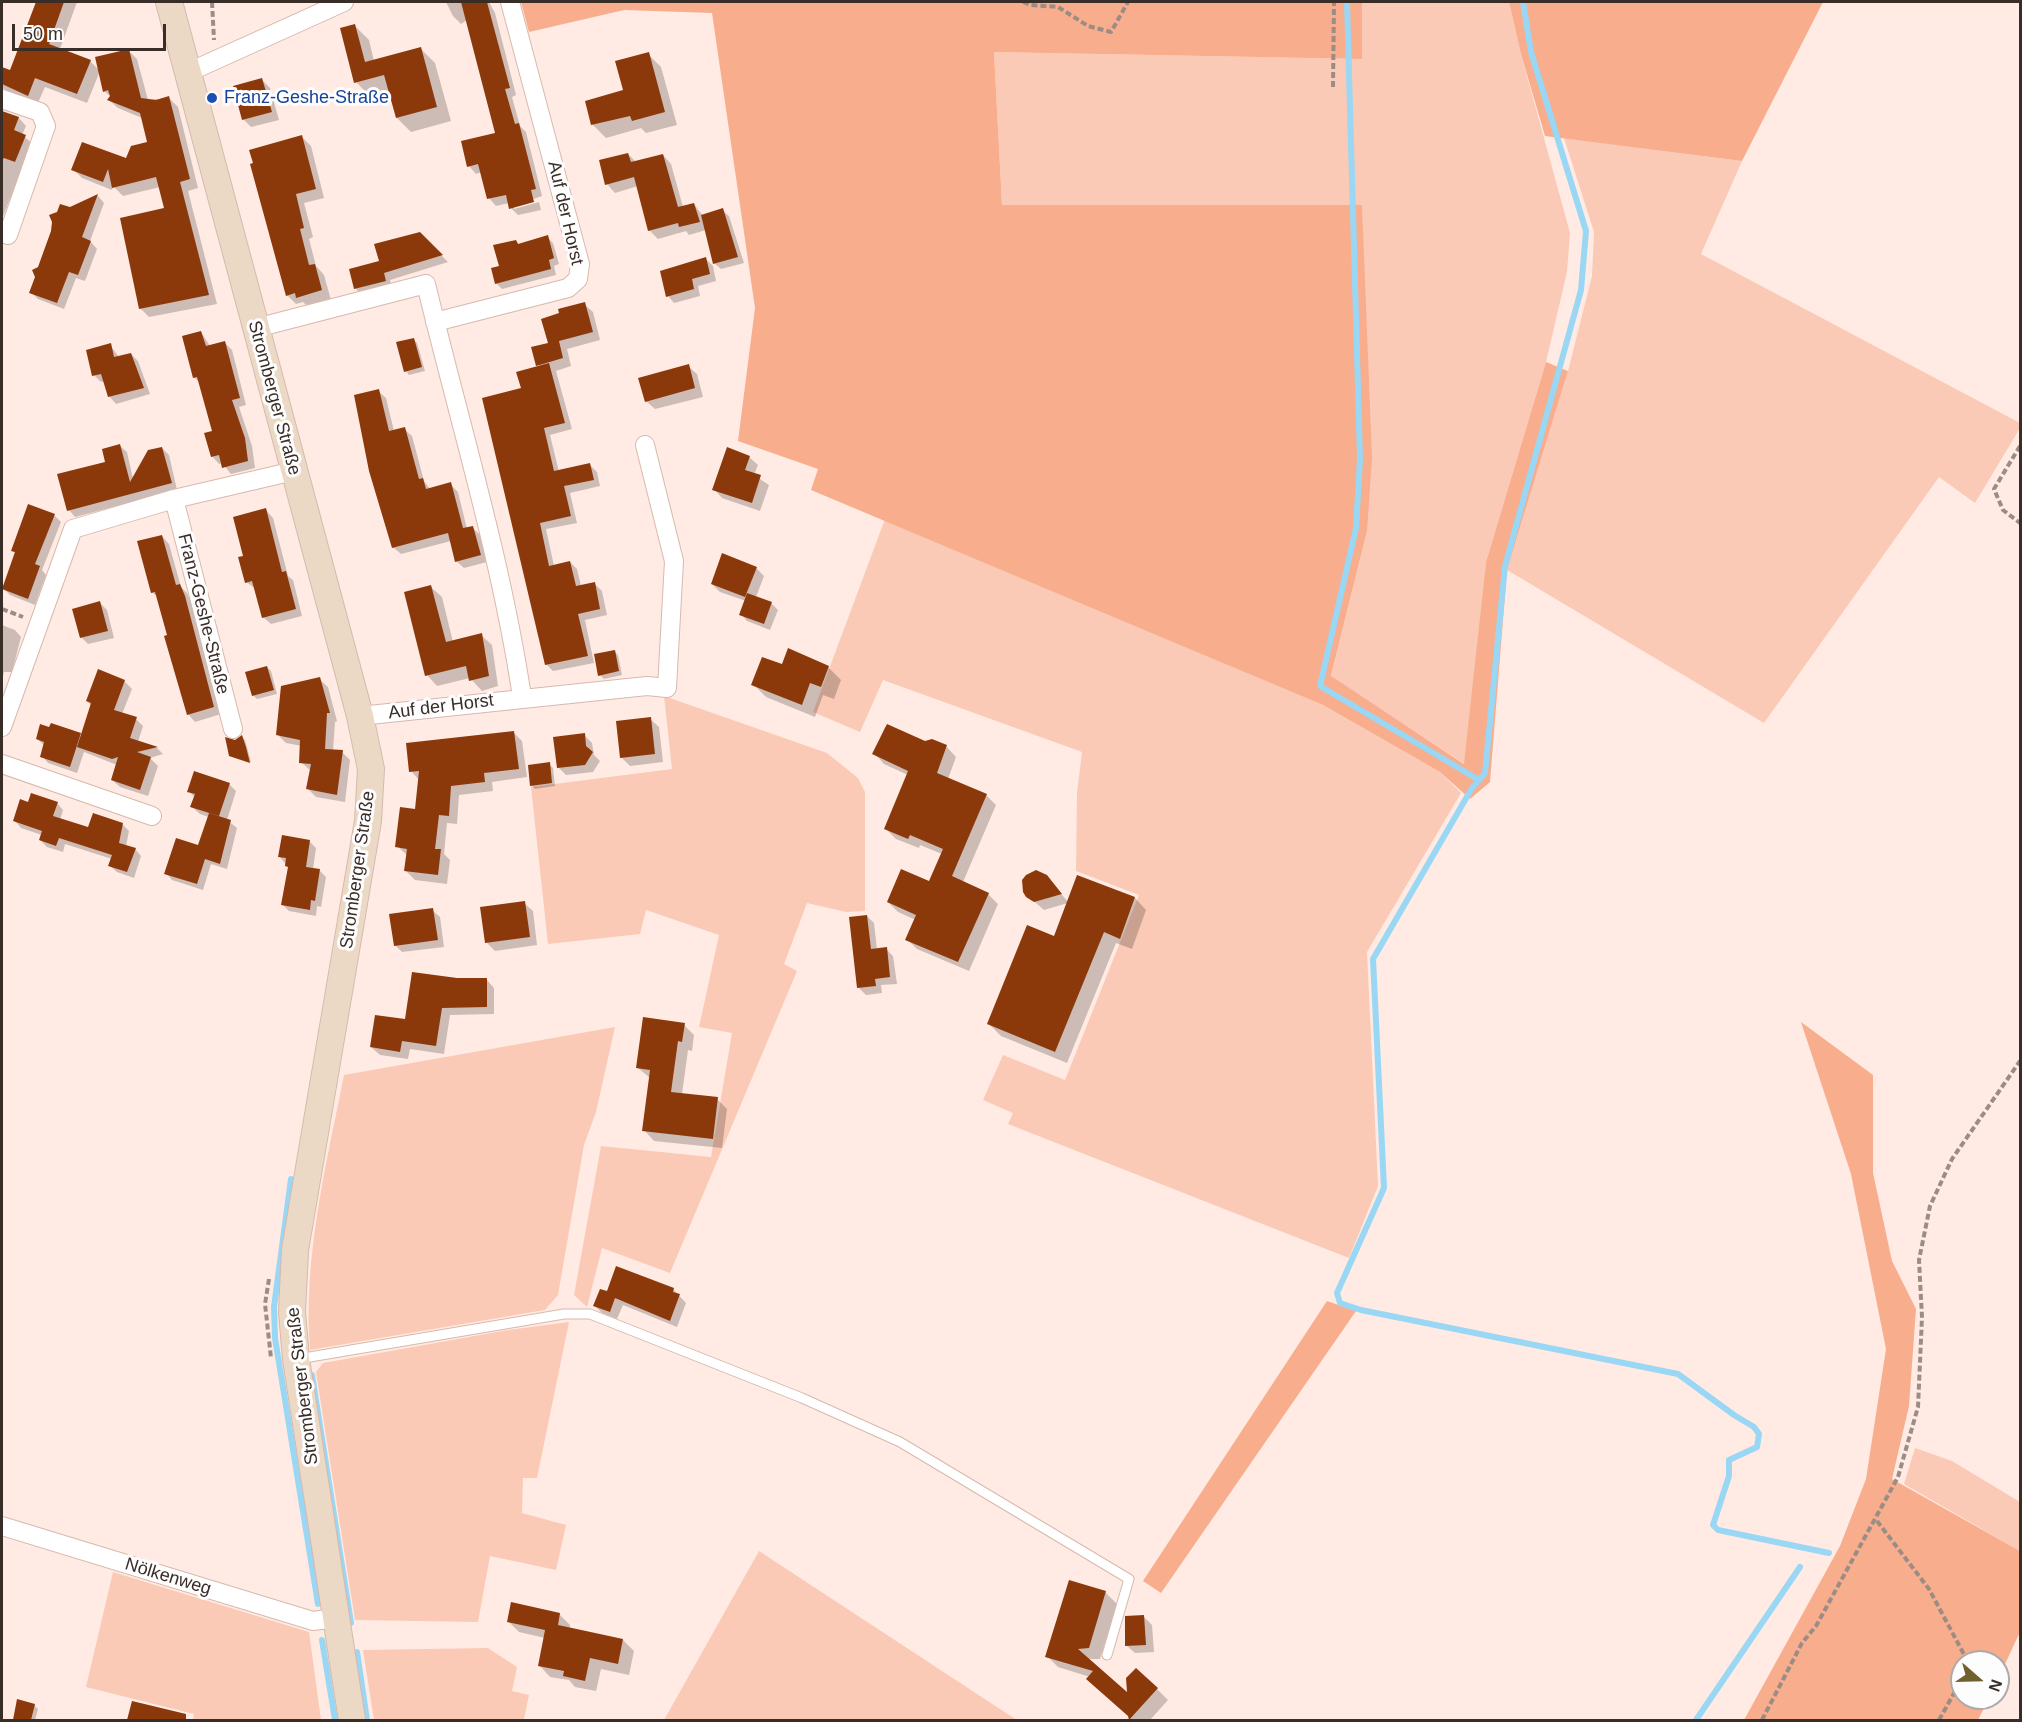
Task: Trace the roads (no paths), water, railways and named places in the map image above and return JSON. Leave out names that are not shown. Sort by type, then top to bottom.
[{"type":"main road","name":"Stromberger Straße","points":[[169,2],[360,716],[371,769],[368,821],[295,1250],[292,1312],[296,1359],[352,1720]]},
{"type":"street","points":[[189,72],[344,2]]},
{"type":"street","name":"Auf der Horst","points":[[435,322],[568,288],[578,279],[580,264],[510,2]]},
{"type":"street","points":[[2,99],[40,112],[46,126],[8,235]]},
{"type":"street","points":[[256,328],[426,284],[465,432],[515,648],[522,697]]},
{"type":"street","name":"Auf der Horst","points":[[360,716],[522,697],[647,686],[667,688],[674,561],[645,445]]},
{"type":"street","points":[[2,727],[73,529],[174,499],[294,471]]},
{"type":"street","name":"Franz-Geshe-Straße","points":[[174,499],[233,729]]},
{"type":"street","points":[[2,764],[152,816]]},
{"type":"street","name":"Nölkenweg","points":[[2,1526],[314,1621],[336,1617]]},
{"type":"lane","points":[[296,1359],[564,1314],[590,1314],[802,1398],[900,1442],[1129,1579],[1107,1655]]},
{"type":"waterway","points":[[1347,2],[1360,459],[1356,528],[1320,686],[1479,780]]},
{"type":"waterway","points":[[1523,2],[1531,52],[1586,231],[1581,290],[1505,566],[1485,773],[1472,788],[1373,959],[1384,1188],[1337,1293],[1340,1303],[1361,1310],[1678,1374],[1754,1427],[1759,1434],[1757,1447],[1729,1460],[1729,1476],[1713,1525],[1718,1530],[1829,1553]]},
{"type":"waterway","points":[[291,1179],[274,1307],[275,1338],[318,1604]]},
{"type":"waterway","points":[[312,1375],[351,1623]]},
{"type":"waterway","points":[[1696,1720],[1800,1567]]},
{"type":"waterway","points":[[322,1640],[335,1720]]},
{"type":"waterway","points":[[357,1652],[367,1720]]},
{"type":"place","name":"Franz-Geshe-Straße","points":[[212,98]]}]
